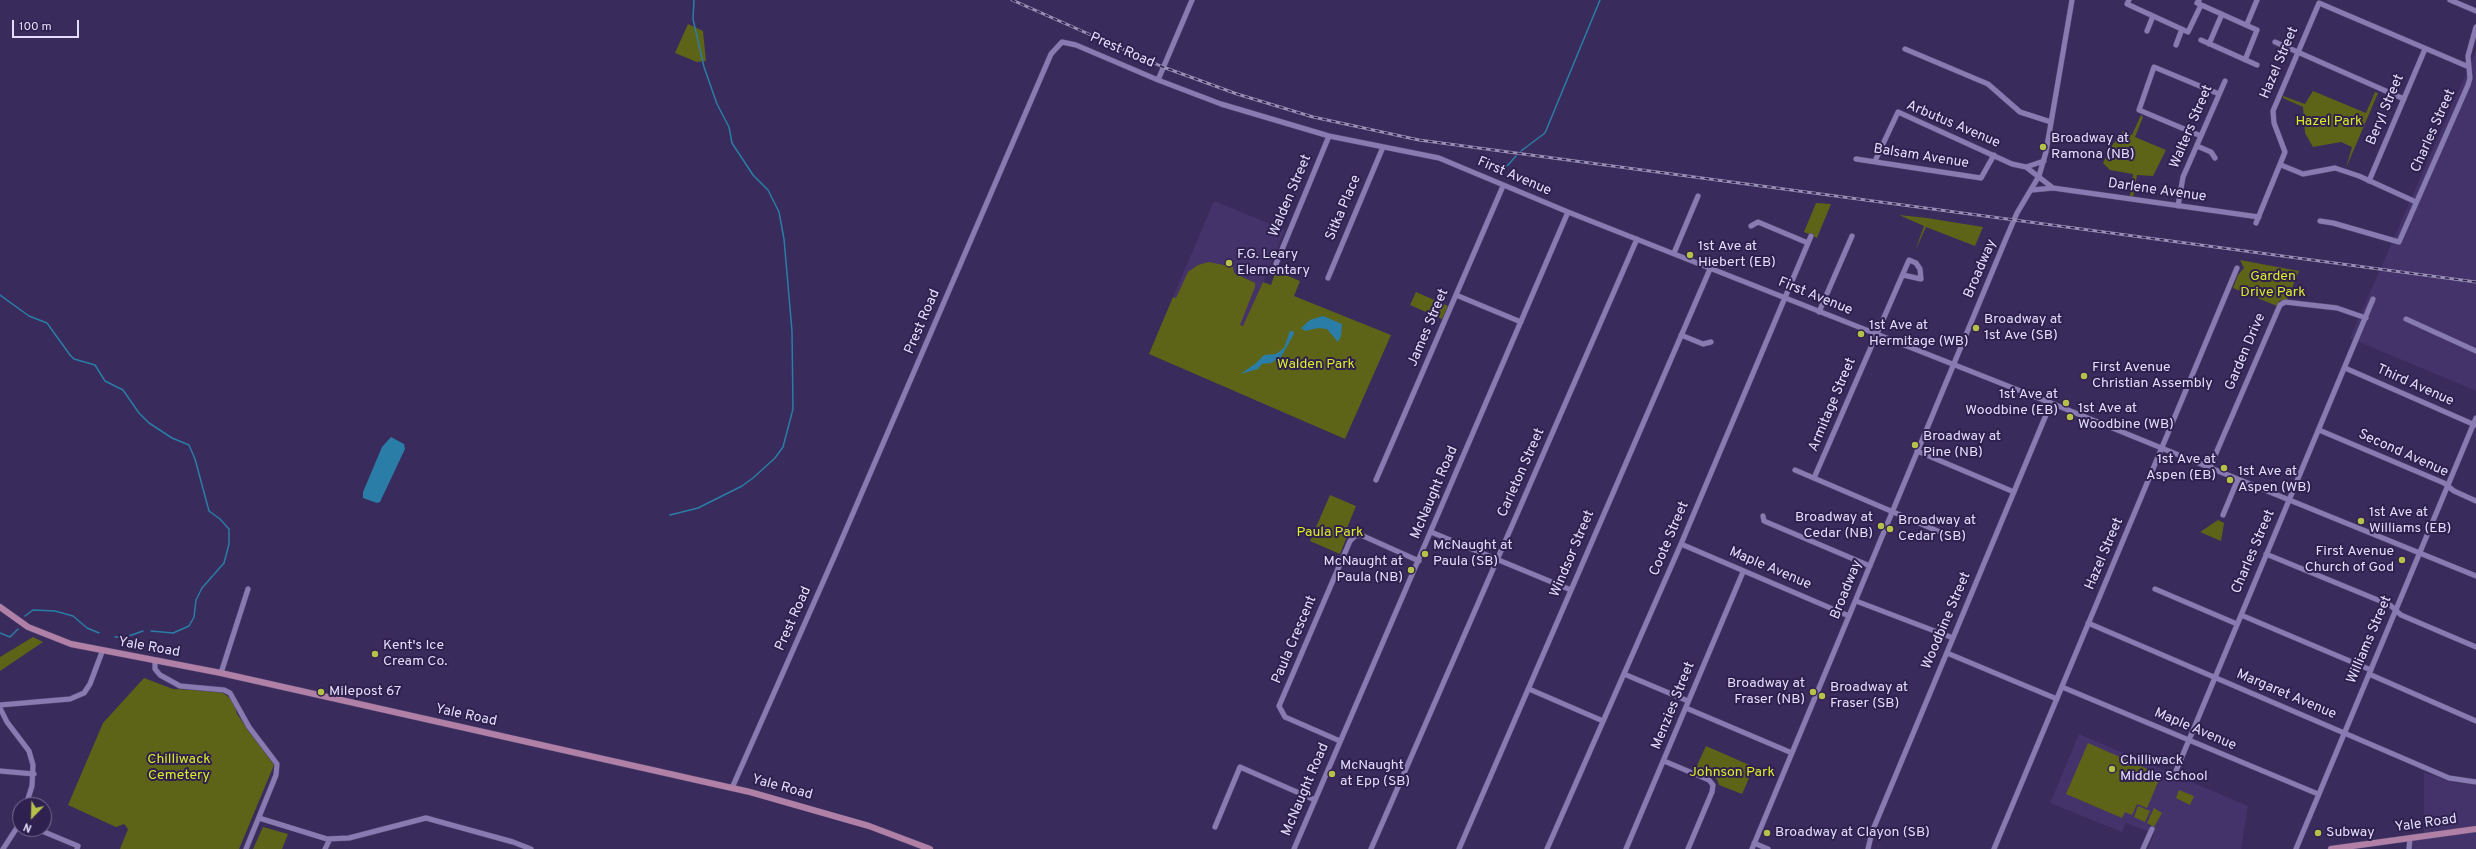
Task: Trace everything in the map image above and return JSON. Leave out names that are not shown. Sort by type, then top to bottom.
[{"type":"main road","name":"Yale Road","points":[[0,607],[18,621],[54,639],[102,652],[221,673],[771,797],[865,825],[930,849]]},
{"type":"main road","name":"Yale Road","points":[[2331,849],[2476,828]]},
{"type":"street","name":"Prest Road","points":[[732,788],[745,762],[1054,49],[1062,42],[1067,42],[1158,80],[1192,0]]},
{"type":"street","name":"Broadway","points":[[1752,849],[2014,220],[2039,176],[2044,161],[2072,0]]},
{"type":"street","points":[[2129,0],[2127,4],[2188,32],[2200,2],[2222,14],[2247,24],[2257,30],[2245,60]]},
{"type":"street","points":[[2247,24],[2257,0]]},
{"type":"street","points":[[2450,0],[2476,11]]},
{"type":"street","name":"Hazel Street","points":[[2256,223],[2281,165],[2285,152],[2273,111],[2319,3],[2425,48]]},
{"type":"street","points":[[2209,44],[2222,14]]},
{"type":"street","points":[[2147,31],[2153,16]]},
{"type":"street","name":"Charles Street","points":[[2320,222],[2333,223],[2399,242],[2468,85],[2470,78],[2470,42],[2476,27]]},
{"type":"street","points":[[2176,45],[2182,29]]},
{"type":"street","points":[[2201,40],[2257,65]]},
{"type":"street","points":[[2275,42],[2404,99]]},
{"type":"street","points":[[2425,48],[2469,67]]},
{"type":"street","name":"Beryl Street","points":[[2369,181],[2425,48]]},
{"type":"street","points":[[1905,49],[1988,84],[2020,112],[2051,122]]},
{"type":"street","points":[[2201,136],[2139,110],[2154,68],[2219,94]]},
{"type":"street","name":"First Avenue","points":[[1158,80],[1222,104],[1329,136],[1439,158],[1503,186],[1674,253],[1710,269],[1953,366],[2051,403],[2476,576]]},
{"type":"street","name":"Walters Street","points":[[2178,206],[2183,177],[2225,81]]},
{"type":"street","name":"Arbutus Avenue","points":[[1875,161],[1898,112],[2012,164],[2026,167],[2039,176]]},
{"type":"street","name":"Walden Street","points":[[1276,264],[1329,136]]},
{"type":"street","points":[[2197,146],[2211,152],[2215,158]]},
{"type":"street","name":"Sitka Place","points":[[1328,278],[1383,147]]},
{"type":"street","name":"Balsam Avenue","points":[[1856,160],[1875,161],[1981,178],[1994,155]]},
{"type":"street","points":[[2026,167],[2044,161]]},
{"type":"street","points":[[2281,165],[2303,174],[2335,168],[2416,202]]},
{"type":"street","points":[[2039,176],[2053,188]]},
{"type":"street","name":"James Street","points":[[1376,480],[1503,186]]},
{"type":"street","name":"Darlene Avenue","points":[[2032,190],[2053,188],[2259,217]]},
{"type":"street","points":[[1674,253],[1698,196]]},
{"type":"street","name":"McNaught Road","points":[[1294,849],[1568,212]]},
{"type":"street","points":[[1751,226],[1758,222],[1808,243]]},
{"type":"street","name":"Coote Street","points":[[1547,849],[1681,544],[1811,236]]},
{"type":"street","points":[[1819,312],[1852,236]]},
{"type":"street","name":"Carleton Street","points":[[1371,849],[1637,239]]},
{"type":"street","name":"Hazel Street","points":[[1994,849],[2237,268]]},
{"type":"street","name":"Windsor Street","points":[[1459,849],[1710,269]]},
{"type":"street","name":"Armitage Street","points":[[1814,478],[1903,275]]},
{"type":"street","points":[[1456,294],[1521,322]]},
{"type":"street","name":"Charles Street","points":[[2176,771],[2374,299]]},
{"type":"street","name":"Garden Drive","points":[[2210,467],[2280,305],[2285,302],[2337,308],[2366,318]]},
{"type":"street","points":[[2406,319],[2476,351]]},
{"type":"street","points":[[1681,335],[1703,344],[1711,342]]},
{"type":"street","name":"Third Avenue","points":[[2345,368],[2475,425]]},
{"type":"street","name":"Woodbine Street","points":[[1868,849],[1872,832],[2051,403]]},
{"type":"street","name":"Williams Street","points":[[2296,849],[2420,552],[2475,425],[2476,418]]},
{"type":"street","name":"Second Avenue","points":[[2319,430],[2444,483],[2448,487],[2476,501]]},
{"type":"street","points":[[1917,451],[2014,492]]},
{"type":"street","points":[[1795,470],[1954,538]]},
{"type":"street","points":[[2223,515],[2238,479]]},
{"type":"street","points":[[1763,516],[1764,521],[1870,566]]},
{"type":"street","points":[[1431,532],[1497,561],[1571,590]]},
{"type":"street","name":"Paula Crescent","points":[[1340,741],[1285,718],[1279,706],[1350,541],[1355,536],[1361,535],[1419,561]]},
{"type":"street","name":"Maple Avenue","points":[[1681,544],[1743,572],[1850,616]]},
{"type":"street","points":[[2266,554],[2396,610],[2401,615],[2476,646]]},
{"type":"street","name":"Menzies Street","points":[[1626,849],[1743,572]]},
{"type":"street","points":[[221,673],[248,589]]},
{"type":"street","points":[[2155,589],[2237,624]]},
{"type":"street","points":[[1856,601],[1953,638]]},
{"type":"street","points":[[2241,615],[2476,721]]},
{"type":"street","name":"Margaret Avenue","points":[[2088,624],[2449,778],[2476,782]]},
{"type":"street","points":[[28,797],[34,774],[29,751],[7,722],[0,706],[70,699],[84,693],[90,684],[102,652]]},
{"type":"street","points":[[1947,653],[2057,699]]},
{"type":"street","points":[[156,661],[155,669],[160,675],[180,686],[219,690],[230,693],[248,727],[274,758],[277,764],[276,775],[246,849]]},
{"type":"street","points":[[1624,674],[1688,701]]},
{"type":"street","name":"Maple Avenue","points":[[2062,687],[2318,794]]},
{"type":"street","points":[[1529,689],[1603,721]]},
{"type":"street","points":[[1686,708],[1792,753]]},
{"type":"street","points":[[1664,761],[1709,780],[1713,785],[1712,792],[1688,849]]},
{"type":"street","points":[[1216,827],[1240,767],[1315,800]]},
{"type":"street","points":[[0,772],[34,774]]},
{"type":"street","points":[[259,818],[330,839],[349,838],[426,818],[513,842],[530,849]]},
{"type":"street","points":[[2143,849],[2152,829]]},
{"type":"street","points":[[3,849],[12,835]]},
{"type":"street","points":[[52,835],[78,846],[77,849]]},
{"type":"street","points":[[2409,849],[2410,838]]},
{"type":"street","points":[[325,849],[330,839]]},
{"type":"street","points":[[1754,843],[1768,849]]},
{"type":"shaded area","points":[[2476,51],[2476,391],[2350,338]]},
{"type":"shaded area","name":"F.G. Leary Elementary","points":[[1214,201],[1285,230],[1244,327],[1173,297]]},
{"type":"shaded area","name":"Chilliwack Middle School","points":[[2079,734],[2248,806],[2241,849],[2148,849],[2154,834],[2126,823],[2122,832],[2050,803]]},
{"type":"shaded area","points":[[2424,772],[2454,783],[2476,784],[2476,849],[2411,849],[2412,840],[2424,838]]},
{"type":"green space","points":[[688,24],[703,31],[706,61],[697,62],[675,53]]},
{"type":"green space","name":"Hazel Park","points":[[2313,91],[2366,113],[2375,92],[2378,93],[2346,168],[2352,147],[2341,142],[2313,147],[2305,133],[2303,107],[2283,98],[2283,96],[2305,104]]},
{"type":"green space","points":[[2141,115],[2143,117],[2135,137],[2166,150],[2153,176],[2137,175],[2133,197],[2130,196],[2133,174],[2110,170],[2103,163],[2111,147],[2123,131],[2132,135]]},
{"type":"green space","points":[[1816,203],[1831,204],[1817,238],[1804,232]]},
{"type":"green space","points":[[1899,215],[1983,227],[1975,246],[1926,227],[1915,251],[1924,226]]},
{"type":"green space","name":"Garden Drive Park","points":[[2240,260],[2299,271],[2287,300],[2279,301],[2277,306],[2233,288],[2238,275],[2244,268]]},
{"type":"green space","name":"Walden Park","points":[[1209,262],[1233,267],[1234,273],[1255,283],[1255,287],[1240,325],[1243,326],[1263,282],[1271,285],[1276,271],[1300,281],[1294,296],[1391,335],[1345,439],[1149,354],[1173,297],[1176,298],[1188,272],[1198,265]]},
{"type":"green space","points":[[1416,292],[1448,306],[1442,319],[1410,305]]},
{"type":"green space","name":"Paula Park","points":[[1330,495],[1356,506],[1345,533],[1348,534],[1340,554],[1310,541]]},
{"type":"green space","points":[[2218,520],[2224,523],[2221,541],[2200,532]]},
{"type":"green space","points":[[33,637],[43,642],[0,671],[0,657]]},
{"type":"green space","name":"Chilliwack Cemetery","points":[[144,678],[173,689],[219,691],[226,695],[233,701],[237,714],[274,765],[239,849],[120,849],[128,829],[124,824],[116,827],[68,805],[103,723]]},
{"type":"green space","points":[[2088,743],[2161,775],[2147,808],[2137,804],[2132,815],[2125,812],[2122,818],[2066,794]]},
{"type":"green space","name":"Johnson Park","points":[[1706,746],[1754,767],[1742,794],[1719,785],[1717,779],[1695,770]]},
{"type":"green space","points":[[2179,790],[2194,796],[2190,805],[2176,798]]},
{"type":"green space","points":[[2138,806],[2150,811],[2145,822],[2134,817]]},
{"type":"green space","points":[[2154,808],[2162,813],[2154,827],[2147,823]]},
{"type":"green space","points":[[263,827],[288,834],[282,849],[253,849]]},
{"type":"water","points":[[1323,316],[1342,324],[1341,336],[1338,342],[1327,329],[1318,328],[1305,331],[1301,328],[1310,320]]},
{"type":"water","points":[[1290,331],[1293,331],[1294,334],[1281,357],[1271,363],[1262,364],[1258,369],[1240,374],[1255,364],[1264,355],[1276,354],[1284,348]]},
{"type":"water","points":[[391,437],[404,444],[405,449],[380,502],[377,503],[363,498],[363,492],[382,447]]},
{"type":"waterway","points":[[670,515],[698,508],[742,486],[753,478],[775,458],[783,447],[793,409],[792,331],[784,239],[779,212],[768,190],[753,175],[732,143],[729,127],[717,104],[704,67],[693,19],[694,0]]},
{"type":"waterway","points":[[1521,151],[1545,133],[1600,0]]},
{"type":"waterway","points":[[1495,171],[1508,165],[1516,156]]},
{"type":"waterway","points":[[0,295],[29,316],[47,323],[74,359],[95,365],[105,381],[123,390],[139,413],[149,423],[172,438],[189,445],[195,459],[209,511],[220,519],[229,529],[229,544],[224,563],[202,588],[196,600],[194,617],[189,626],[173,633],[151,631]]},
{"type":"waterway","points":[[25,616],[33,610],[55,611],[73,616],[87,628],[99,633]]},
{"type":"waterway","points":[[0,633],[10,637],[18,629]]},
{"type":"waterway","points":[[115,637],[126,637],[143,631]]},
{"type":"railway","points":[[1012,0],[1163,67],[1237,94],[1313,117],[1419,140],[2476,282]]},
{"type":"place","name":"Broadway at Ramona (NB)","points":[[2043,147]]},
{"type":"place","name":"1st Ave at Hiebert (EB)","points":[[1690,255]]},
{"type":"place","name":"F.G. Leary Elementary","points":[[1229,263]]},
{"type":"place","name":"Broadway at 1st Ave (SB)","points":[[1976,328]]},
{"type":"place","name":"1st Ave at Hermitage (WB)","points":[[1861,334]]},
{"type":"place","name":"First Avenue Christian Assembly","points":[[2084,376]]},
{"type":"place","name":"1st Ave at Woodbine (EB)","points":[[2066,403]]},
{"type":"place","name":"1st Ave at Woodbine (WB)","points":[[2070,417]]},
{"type":"place","name":"Broadway at Pine (NB)","points":[[1915,445]]},
{"type":"place","name":"1st Ave at Aspen (EB)","points":[[2224,468]]},
{"type":"place","name":"1st Ave at Aspen (WB)","points":[[2230,480]]},
{"type":"place","name":"1st Ave at Williams (EB)","points":[[2361,521]]},
{"type":"place","name":"Broadway at Cedar (NB)","points":[[1881,526]]},
{"type":"place","name":"Broadway at Cedar (SB)","points":[[1890,529]]},
{"type":"place","name":"McNaught at Paula (SB)","points":[[1425,554]]},
{"type":"place","name":"First Avenue Church of God","points":[[2402,560]]},
{"type":"place","name":"McNaught at Paula (NB)","points":[[1411,570]]},
{"type":"place","name":"Kent's Ice Cream Co.","points":[[375,654]]},
{"type":"place","name":"Milepost 67","points":[[321,692]]},
{"type":"place","name":"Broadway at Fraser (NB)","points":[[1813,692]]},
{"type":"place","name":"Broadway at Fraser (SB)","points":[[1822,696]]},
{"type":"place","name":"Chilliwack Middle School","points":[[2112,769]]},
{"type":"place","name":"McNaught at Epp (SB)","points":[[1332,774]]},
{"type":"place","name":"Broadway at Clayon (SB)","points":[[1767,833]]},
{"type":"place","name":"Subway","points":[[2318,833]]}]
